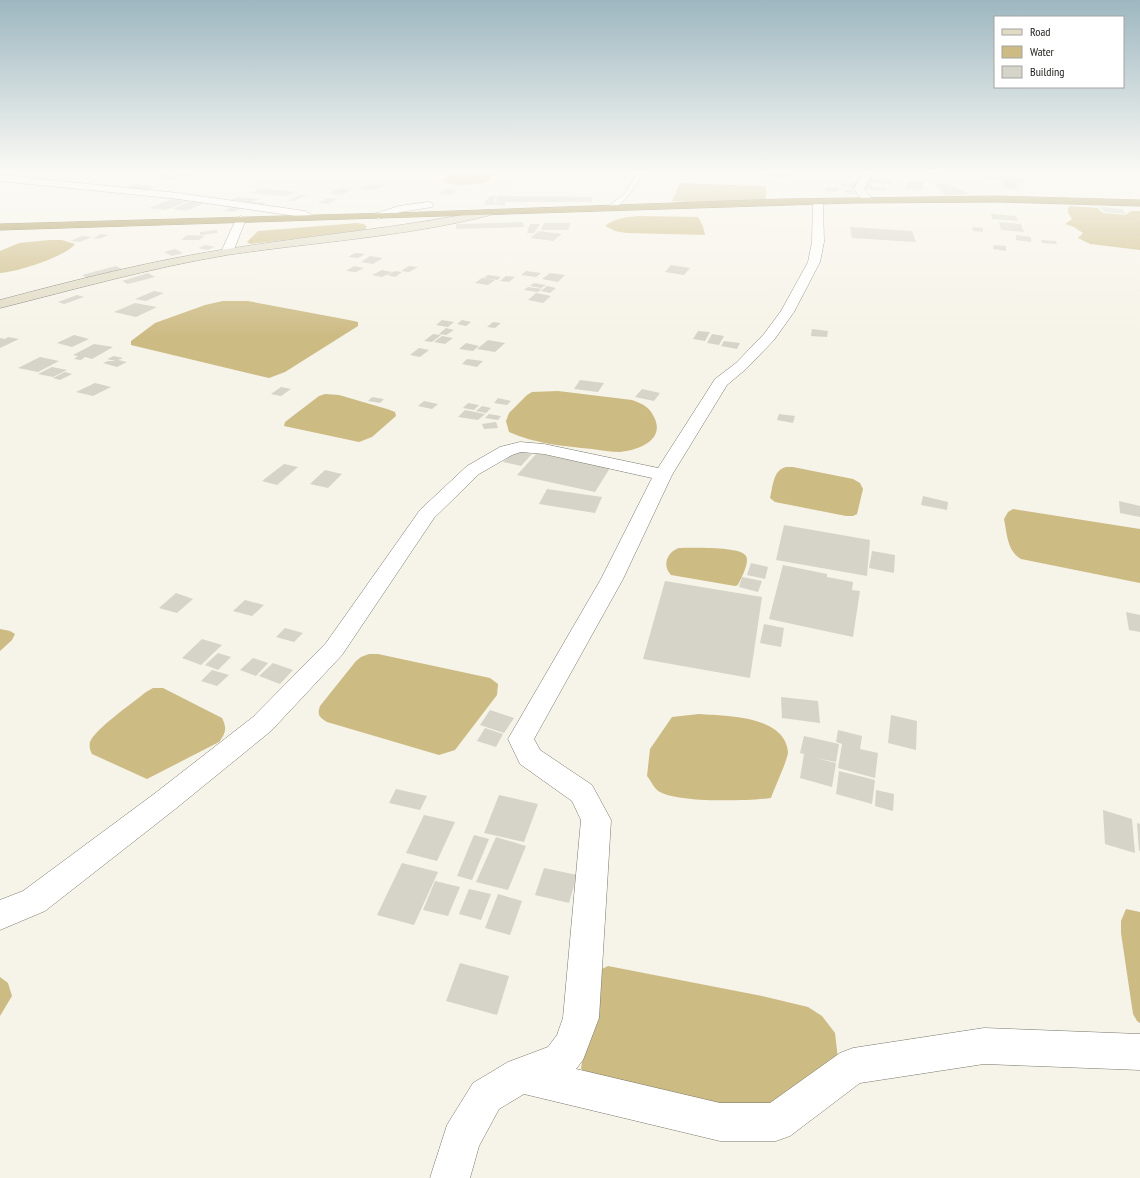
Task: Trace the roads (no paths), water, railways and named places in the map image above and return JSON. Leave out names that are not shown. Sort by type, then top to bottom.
[{"type":"main road","points":[[0,304],[122,271],[227,252],[424,226]]},
{"type":"street","points":[[227,252],[238,226]]},
{"type":"street","points":[[450,1178],[461,1139],[486,1096],[521,1076],[560,1061],[570,1047],[581,1018],[596,820],[582,794],[530,757],[521,739],[612,579],[663,475],[721,382],[741,366],[769,336],[787,312],[814,262],[818,242],[818,226]]},
{"type":"street","points":[[0,915],[34,901],[164,802],[262,724],[334,649],[427,514],[473,470],[506,451],[520,447],[544,449],[663,475]]},
{"type":"street","points":[[521,1076],[720,1122],[776,1122],[853,1066],[984,1046],[1140,1052]]},
{"type":"water","points":[[320,226],[367,227],[363,231],[250,244],[247,242],[258,231]]},
{"type":"water","points":[[605,226],[703,226],[705,235],[626,233],[615,231]]},
{"type":"water","points":[[1071,226],[1140,226],[1140,250],[1090,244],[1078,238],[1083,233]]},
{"type":"water","points":[[62,240],[75,244],[70,249],[51,259],[17,270],[0,273],[0,251],[19,243]]},
{"type":"water","points":[[223,301],[248,301],[358,322],[358,326],[285,372],[269,378],[131,345],[131,341],[155,323],[205,305]]},
{"type":"water","points":[[558,391],[632,400],[640,403],[646,406],[653,415],[657,427],[656,433],[653,439],[648,443],[634,449],[620,452],[550,444],[509,432],[506,421],[509,413],[527,395],[532,392]]},
{"type":"water","points":[[325,394],[339,395],[387,409],[395,412],[396,416],[372,437],[359,442],[284,426],[285,422],[319,396]]},
{"type":"water","points":[[786,467],[793,467],[853,479],[860,483],[863,489],[857,514],[853,516],[846,516],[775,502],[770,498],[774,479],[778,471]]},
{"type":"water","points":[[1013,509],[1140,529],[1140,583],[1021,559],[1016,556],[1010,547],[1004,519],[1008,512]]},
{"type":"water","points":[[679,548],[715,548],[742,553],[746,556],[747,562],[738,585],[735,586],[671,575],[668,571],[666,563],[667,559],[671,552]]},
{"type":"water","points":[[0,629],[10,631],[15,634],[12,640],[0,651]]},
{"type":"water","points":[[369,654],[378,654],[490,678],[498,684],[497,695],[455,750],[439,755],[327,722],[320,717],[320,706],[356,661]]},
{"type":"water","points":[[153,688],[163,688],[222,718],[225,725],[225,730],[219,742],[147,779],[92,754],[90,750],[90,742],[99,730],[115,716]]},
{"type":"water","points":[[699,714],[738,717],[752,720],[765,724],[776,731],[784,740],[788,752],[771,798],[746,800],[698,800],[670,796],[656,789],[647,776],[650,749],[672,717]]},
{"type":"water","points":[[1126,909],[1140,912],[1140,1023],[1133,1014],[1121,933],[1121,921]]},
{"type":"water","points":[[608,966],[762,996],[808,1007],[822,1016],[835,1033],[838,1059],[797,1094],[753,1111],[583,1072],[581,1068],[596,980],[602,969]]},
{"type":"water","points":[[0,977],[8,983],[12,996],[0,1016]]}]
